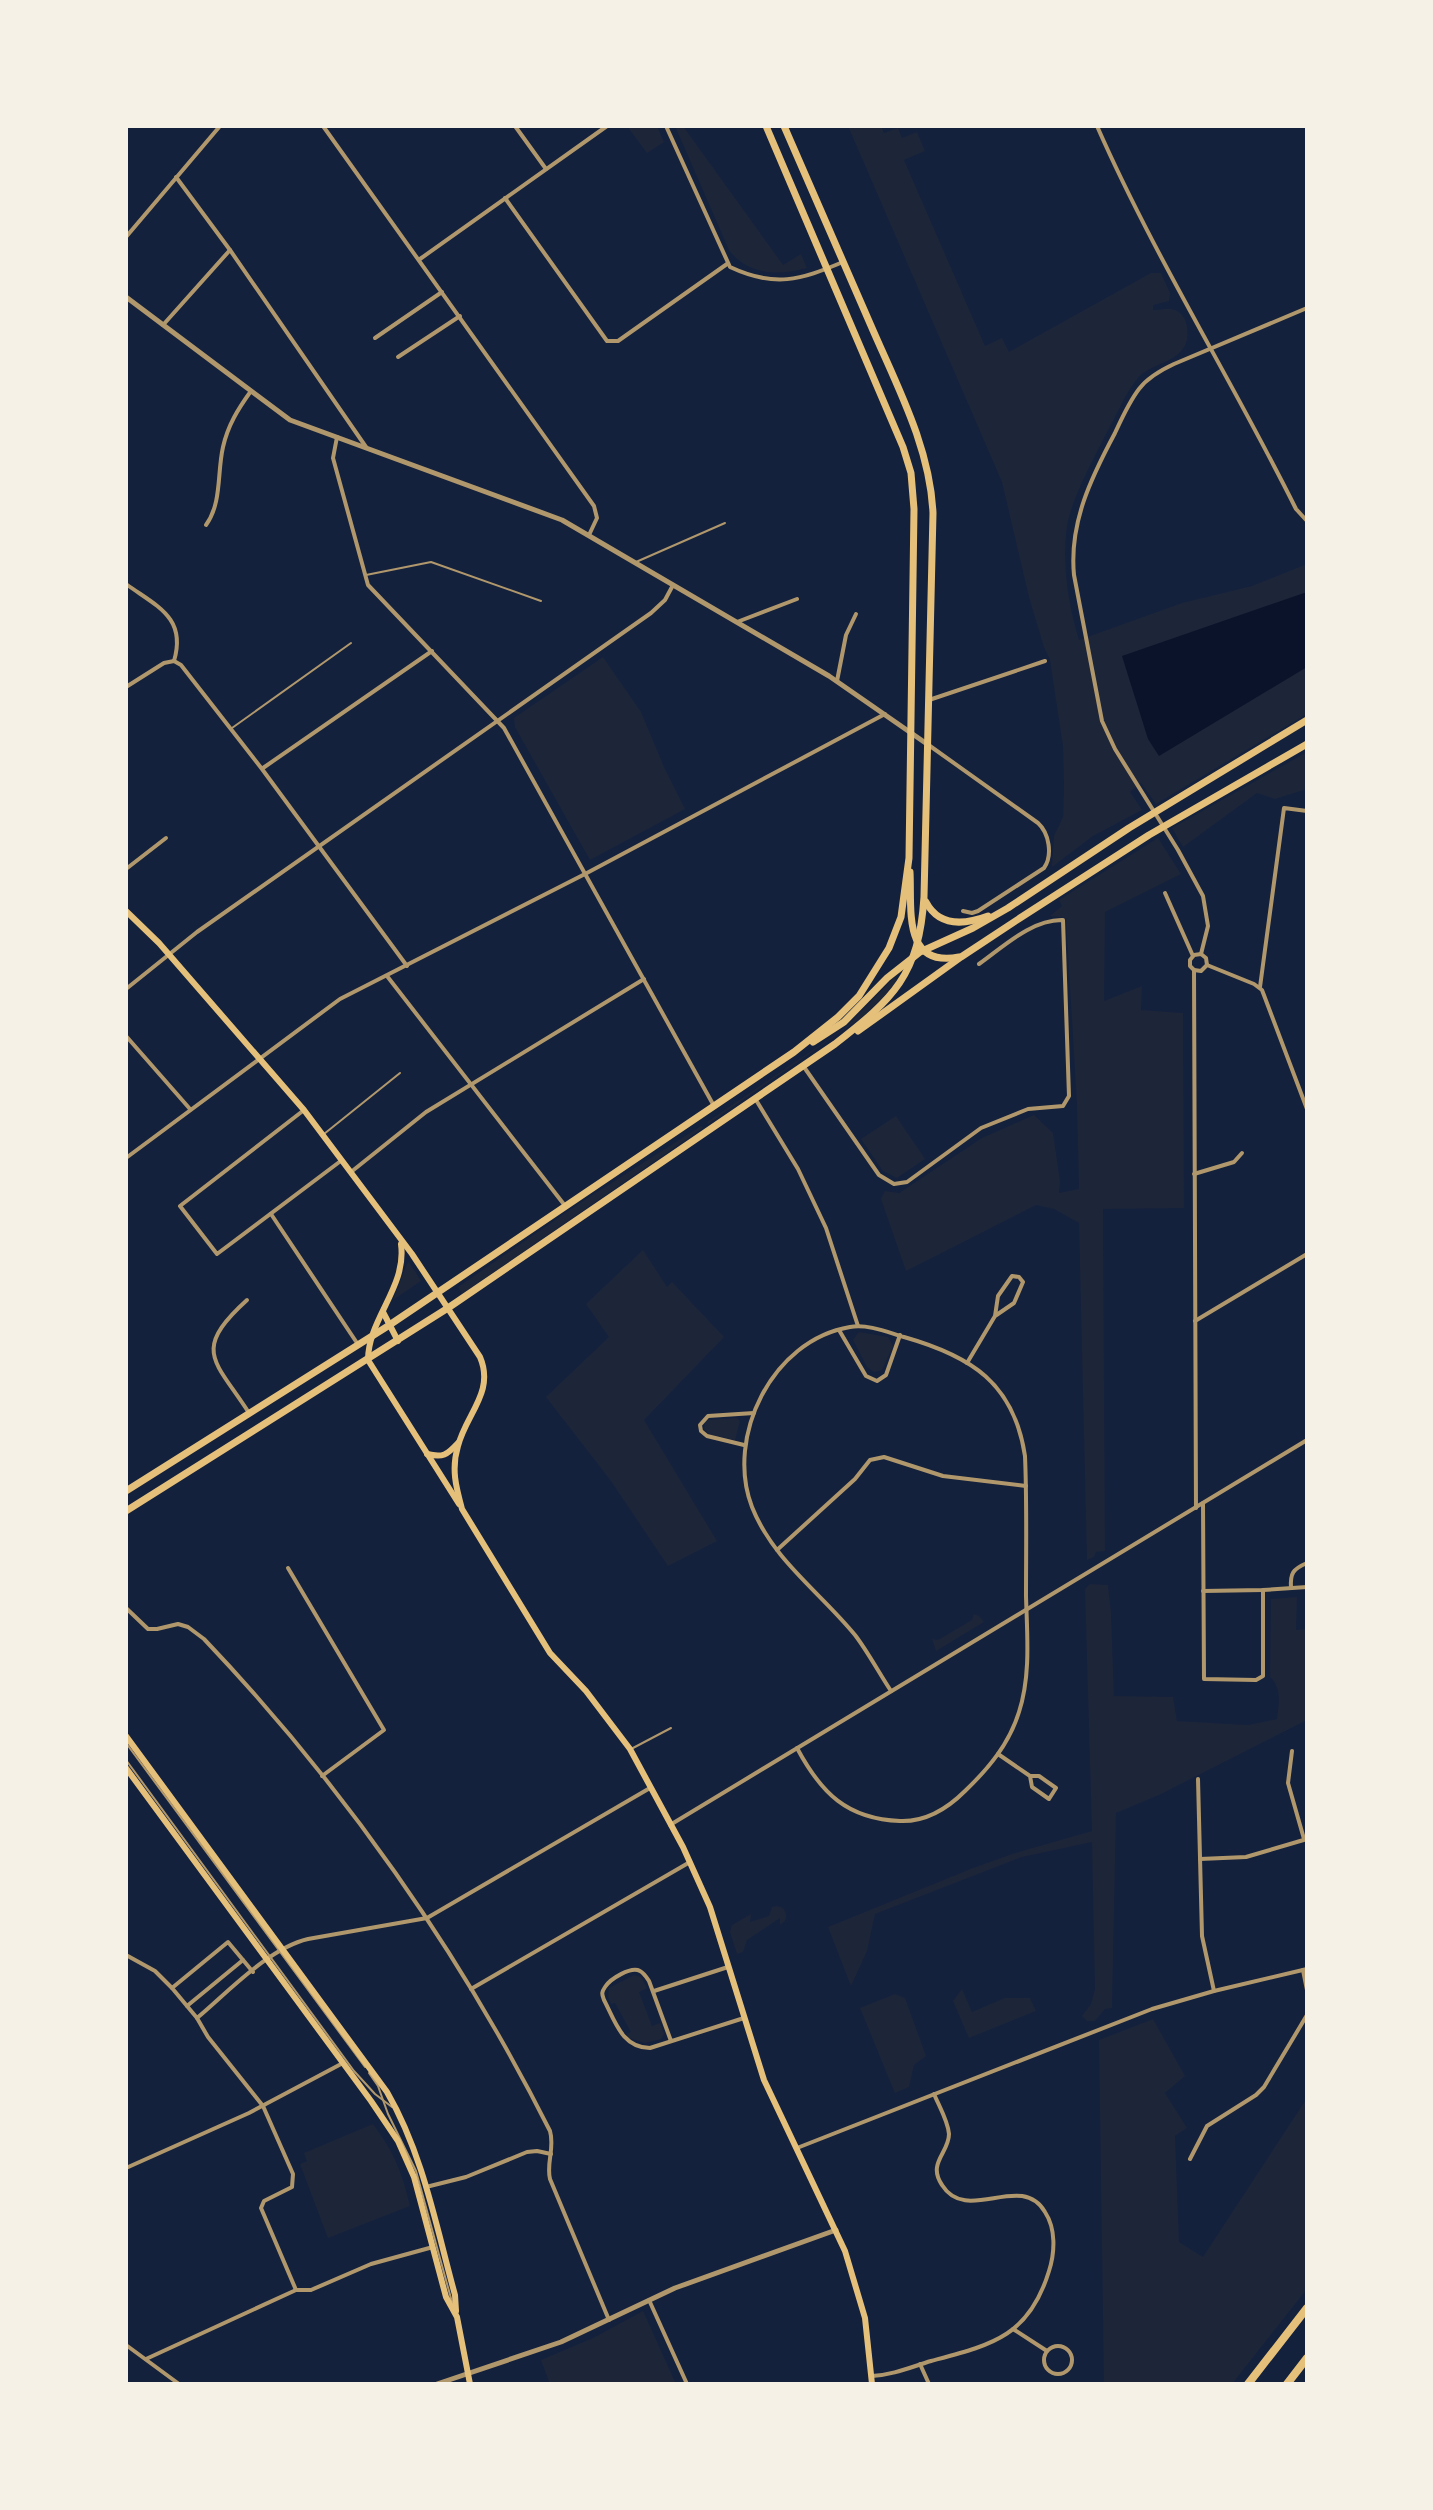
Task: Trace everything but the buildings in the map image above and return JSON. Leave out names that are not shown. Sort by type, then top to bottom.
[{"type":"highway","points":[[1248,2384],[1307,2308]]},
{"type":"highway","points":[[1287,2384],[1307,2358]]},
{"type":"main road","points":[[766,126],[903,447],[911,473],[914,509],[909,858],[911,922],[917,943],[923,950],[942,958],[961,957]]},
{"type":"main road","points":[[126,1511],[398,1341],[803,1066],[867,1019],[902,982],[917,943],[924,897],[933,513],[929,476],[920,443],[784,126]]},
{"type":"main road","points":[[126,1491],[359,1345],[794,1052],[844,1022],[887,978],[923,950],[973,928],[1008,908],[1129,828],[1307,720]]},
{"type":"main road","points":[[835,1044],[879,1018],[961,957],[1149,835],[1307,744]]},
{"type":"main road","points":[[794,1052],[848,1007],[875,972],[901,917],[909,858]]},
{"type":"main road","points":[[924,897],[939,918],[952,922],[969,922],[1008,908]]},
{"type":"main road","points":[[126,911],[169,953],[304,1110],[476,1349],[485,1372],[481,1396],[458,1443],[449,1453],[442,1457],[427,1454]]},
{"type":"main road","points":[[400,1241],[401,1268],[373,1335],[368,1360],[542,1641],[594,1700],[630,1749],[690,1862],[710,1907],[764,2080],[837,2230],[861,2300],[872,2380]]},
{"type":"main road","points":[[383,1312],[398,1341]]},
{"type":"main road","points":[[458,1443],[454,1473],[462,1509]]},
{"type":"main road","points":[[126,1736],[377,2075],[401,2117],[426,2187],[455,2295],[470,2384]]},
{"type":"main road","points":[[126,1768],[269,1958],[383,2117],[414,2177],[446,2297],[457,2317]]},
{"type":"street","points":[[126,237],[220,126]]},
{"type":"street","points":[[323,126],[594,506],[597,518],[589,535]]},
{"type":"street","points":[[515,126],[546,169]]},
{"type":"street","points":[[419,260],[607,126]]},
{"type":"street","points":[[666,126],[727,264],[740,271],[785,281],[843,262]]},
{"type":"street","points":[[1097,126],[1122,181],[1210,349],[1296,509],[1307,521]]},
{"type":"street","points":[[176,177],[366,447]]},
{"type":"street","points":[[505,198],[607,341],[618,341],[727,264]]},
{"type":"street","points":[[163,325],[230,250]]},
{"type":"street","points":[[375,338],[442,292]]},
{"type":"street","points":[[126,297],[290,420],[554,517],[589,535],[837,681],[1040,825],[1047,837],[1048,862],[1044,868],[978,911],[963,911]]},
{"type":"street","points":[[1201,954],[1208,926],[1199,888],[1115,749],[1102,721],[1074,575],[1075,531],[1093,477],[1138,390],[1162,370],[1307,308]]},
{"type":"street","points":[[398,357],[460,316]]},
{"type":"street","points":[[206,525],[215,510],[221,454],[229,425],[251,391]]},
{"type":"street","points":[[337,437],[333,458],[364,575],[371,590],[507,733],[714,1106]]},
{"type":"street","points":[[126,584],[174,622],[178,636],[174,661]]},
{"type":"street","points":[[126,989],[169,953],[651,613],[665,600],[673,585]]},
{"type":"street","points":[[737,622],[797,599]]},
{"type":"street","points":[[837,681],[847,631],[856,614]]},
{"type":"street","points":[[262,769],[432,651]]},
{"type":"street","points":[[126,687],[164,663],[174,661],[181,665],[320,846],[407,966]]},
{"type":"street","points":[[929,700],[1045,661]]},
{"type":"street","points":[[126,1158],[334,1002],[585,874],[885,714]]},
{"type":"street","points":[[1260,987],[1284,808],[1307,811]]},
{"type":"street","points":[[126,869],[166,838]]},
{"type":"street","points":[[1165,893],[1193,956]]},
{"type":"street","points":[[803,1066],[879,1175],[894,1184],[907,1182],[981,1128],[1028,1109],[1063,1106],[1069,1096],[1063,920],[1038,924],[979,964]]},
{"type":"street","points":[[1196,1508],[1194,970],[1189,963],[1193,956],[1201,954]]},
{"type":"street","points":[[1194,970],[1201,971],[1207,965],[1207,959],[1201,954]]},
{"type":"street","points":[[1207,965],[1260,987],[1307,1109]]},
{"type":"street","points":[[387,976],[566,1207]]},
{"type":"street","points":[[351,1172],[426,1112],[644,979]]},
{"type":"street","points":[[126,1036],[190,1109]]},
{"type":"street","points":[[755,1098],[817,1207],[836,1254],[858,1326]]},
{"type":"street","points":[[304,1110],[180,1206],[217,1254],[342,1160]]},
{"type":"street","points":[[1193,1174],[1234,1162],[1242,1153]]},
{"type":"street","points":[[271,1214],[359,1345]]},
{"type":"street","points":[[1195,1321],[1307,1254]]},
{"type":"street","points":[[967,1363],[995,1316],[1014,1303],[1023,1282],[1019,1277],[1012,1276],[1003,1288],[996,1302],[995,1316]]},
{"type":"street","points":[[247,1300],[231,1314],[215,1338],[212,1349],[214,1360],[249,1413]]},
{"type":"street","points":[[797,1748],[814,1778],[840,1803],[874,1818],[907,1821],[925,1818],[950,1805],[998,1754],[1014,1725],[1024,1692],[1026,1486],[1022,1438],[1012,1410],[998,1388],[967,1363],[928,1344],[858,1326],[839,1330],[811,1343],[787,1361],[767,1387],[754,1413],[744,1445],[744,1473],[748,1496],[776,1551],[854,1634],[891,1691]]},
{"type":"street","points":[[839,1330],[866,1376],[877,1381],[886,1375],[900,1335]]},
{"type":"street","points":[[744,1445],[707,1436],[700,1425],[708,1416],[754,1413]]},
{"type":"street","points":[[670,1825],[1307,1440]]},
{"type":"street","points":[[776,1551],[855,1479],[870,1460],[880,1457],[933,1474],[1026,1486]]},
{"type":"street","points":[[1203,1503],[1204,1679],[1256,1680],[1262,1677],[1263,1590]]},
{"type":"street","points":[[1291,1588],[1291,1573],[1307,1563]]},
{"type":"street","points":[[288,1568],[384,1730],[322,1776]]},
{"type":"street","points":[[1203,1591],[1307,1587]]},
{"type":"street","points":[[126,1608],[148,1629],[178,1624],[199,1634],[322,1776],[427,1918],[550,2131],[553,2141],[550,2179],[609,2320]]},
{"type":"street","points":[[1200,1859],[1246,1857],[1305,1839],[1288,1783],[1292,1751]]},
{"type":"street","points":[[998,1754],[1030,1776],[1039,1776],[1056,1788],[1049,1799],[1032,1787],[1030,1776]]},
{"type":"street","points":[[1198,1779],[1202,1936],[1214,1991]]},
{"type":"street","points":[[197,2018],[282,1950],[308,1939],[427,1918],[650,1788]]},
{"type":"street","points":[[470,1989],[690,1862]]},
{"type":"street","points":[[172,1988],[228,1942],[253,1972]]},
{"type":"street","points":[[126,1955],[155,1971],[172,1988],[263,2106],[294,2178],[292,2187],[264,2201],[261,2212],[296,2290]]},
{"type":"street","points":[[187,2006],[243,1960]]},
{"type":"street","points":[[653,1991],[728,1967]]},
{"type":"street","points":[[797,2148],[1152,2009],[1305,1969],[1307,1990]]},
{"type":"street","points":[[671,2041],[644,1974],[628,1971],[607,1985],[602,1994],[604,2000],[628,2042],[643,2048],[671,2041],[744,2018]]},
{"type":"street","points":[[1190,2159],[1207,2126],[1264,2087],[1307,2015]]},
{"type":"street","points":[[126,2168],[263,2106],[343,2063]]},
{"type":"street","points":[[872,2380],[984,2347],[1013,2329],[1034,2305],[1045,2282],[1054,2247],[1049,2220],[1038,2203],[1027,2196],[973,2201],[960,2199],[947,2191],[939,2179],[937,2167],[949,2132],[934,2094]]},
{"type":"street","points":[[426,2187],[466,2177],[527,2152],[551,2154]]},
{"type":"street","points":[[437,2384],[561,2342],[697,2280],[837,2230]]},
{"type":"street","points":[[146,2359],[296,2290],[311,2290],[371,2264],[433,2247]]},
{"type":"street","points":[[649,2300],[687,2384]]},
{"type":"street","points":[[1013,2329],[1047,2351]]},
{"type":"street","points":[[126,2345],[179,2384]]},
{"type":"street","points":[[1055,2347],[1064,2348],[1072,2358],[1070,2367],[1059,2374],[1050,2372],[1045,2364],[1047,2351],[1055,2347]]},
{"type":"street","points":[[920,2364],[929,2384]]},
{"type":"lane","points":[[635,563],[725,523]]},
{"type":"lane","points":[[364,575],[431,562],[541,601]]},
{"type":"lane","points":[[231,729],[351,643]]},
{"type":"lane","points":[[323,1135],[400,1073]]},
{"type":"lane","points":[[630,1749],[671,1728]]},
{"type":"lane","points":[[126,1743],[282,1950],[378,2086],[416,2171],[457,2317]]},
{"type":"lane","points":[[126,1760],[363,2082],[401,2117]]},
{"type":"shaded area","points":[[627,126],[657,126],[664,142],[647,153]]},
{"type":"shaded area","points":[[675,126],[683,126],[783,265],[801,254],[807,268],[786,272],[764,271],[736,258],[729,250]]},
{"type":"shaded area","points":[[848,126],[881,126],[884,133],[898,128],[902,138],[917,132],[925,151],[904,160],[985,346],[1002,338],[1009,352],[1151,273],[1161,273],[1170,293],[1169,301],[1153,305],[1153,310],[1169,309],[1184,317],[1187,338],[1182,350],[1144,373],[1128,392],[1073,504],[1067,526],[1066,569],[1079,640],[1182,603],[1252,586],[1307,564],[1307,714],[1156,804],[1141,783],[1130,792],[1142,810],[1093,836],[1052,867],[1054,836],[1063,817],[1063,746],[1050,660],[1029,597],[1002,482]]},
{"type":"shaded area","points":[[1307,592],[1307,667],[1159,756],[1148,739],[1122,656]]},
{"type":"shaded area","points":[[603,657],[641,712],[685,809],[590,860],[515,727],[514,718]]},
{"type":"shaded area","points":[[1307,752],[1307,789],[1275,799],[1257,793],[1183,847],[1172,828]]},
{"type":"shaded area","points":[[1158,838],[1181,874],[1105,912],[1104,1001],[1142,986],[1141,1010],[1183,1013],[1184,1208],[1103,1209],[1105,1551],[1096,1552],[1094,1557],[1087,1560],[1079,1223],[1054,1209],[1036,1205],[906,1271],[881,1199],[885,1191],[899,1193],[982,1138],[1034,1115],[1053,1133],[1059,1193],[1079,1189],[1066,918],[1050,916],[1062,906],[1059,900]]},
{"type":"shaded area","points":[[894,978],[897,980],[882,999],[861,1018],[708,1124],[845,1028]]},
{"type":"shaded area","points":[[896,1116],[925,1159],[897,1178],[883,1171],[861,1139]]},
{"type":"shaded area","points":[[701,1126],[703,1128],[462,1294],[458,1287],[580,1203]]},
{"type":"shaded area","points":[[643,1250],[667,1287],[672,1282],[724,1337],[644,1420],[717,1541],[668,1566],[611,1481],[546,1397],[609,1337],[586,1304]]},
{"type":"shaded area","points":[[409,1262],[421,1281],[393,1300],[407,1264]]},
{"type":"shaded area","points":[[859,1332],[888,1337],[893,1346],[882,1370],[874,1372],[867,1367],[853,1340]]},
{"type":"shaded area","points":[[737,1418],[740,1421],[735,1440],[711,1435],[704,1429],[705,1422],[709,1420]]},
{"type":"shaded area","points":[[1090,1584],[1108,1585],[1114,1696],[1173,1697],[1177,1721],[1248,1725],[1277,1719],[1278,1691],[1270,1677],[1271,1599],[1297,1597],[1296,1630],[1307,1629],[1307,1720],[1159,1795],[1116,1813],[1112,2008],[1105,2009],[1095,2021],[1087,2021],[1082,2016],[1091,2004],[1095,1989],[1092,1842],[1022,1857],[875,1914],[867,1951],[851,1986],[828,1927],[973,1868],[1092,1831],[1085,1589]]},
{"type":"shaded area","points":[[974,1614],[984,1622],[936,1651],[932,1639],[938,1640],[972,1620]]},
{"type":"shaded area","points":[[777,1906],[785,1911],[785,1921],[780,1925],[780,1918],[747,1940],[743,1952],[737,1954],[730,1932],[732,1925],[751,1914],[750,1922],[769,1916],[772,1907]]},
{"type":"shaded area","points":[[634,1975],[641,1977],[647,1988],[639,1992],[652,2026],[660,2023],[664,2034],[661,2039],[645,2043],[629,2038],[627,2034],[631,2032],[615,2003],[611,2004],[608,1997],[609,1988]]},
{"type":"shaded area","points":[[962,1989],[972,2012],[1005,1998],[1030,1998],[1036,2011],[969,2038],[953,2001]]},
{"type":"shaded area","points":[[895,1994],[905,1998],[926,2056],[914,2065],[909,2087],[895,2093],[860,2008]]},
{"type":"shaded area","points":[[1153,2019],[1185,2076],[1165,2093],[1187,2128],[1175,2136],[1179,2242],[1203,2257],[1307,2098],[1307,2289],[1232,2384],[1104,2384],[1099,2040]]},
{"type":"shaded area","points":[[373,2124],[396,2163],[410,2206],[328,2238],[300,2164],[307,2161],[304,2153]]},
{"type":"shaded area","points":[[643,2311],[676,2384],[550,2384],[541,2360],[593,2338]]}]
